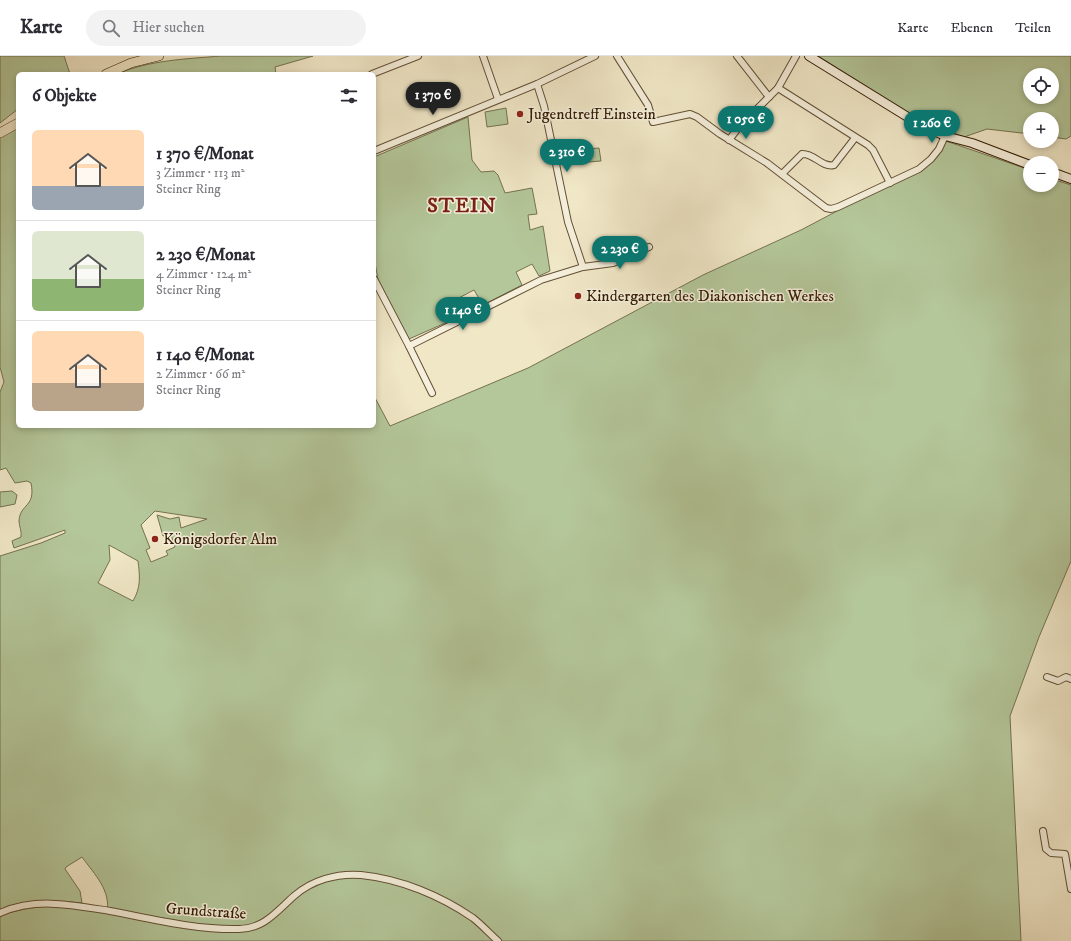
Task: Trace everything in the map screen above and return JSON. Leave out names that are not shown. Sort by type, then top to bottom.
[{"type":"main road","points":[[111,72],[131,63],[159,56]]},
{"type":"main road","points":[[0,133],[16,124]]},
{"type":"street","points":[[376,72],[418,56]]},
{"type":"street","points":[[483,56],[498,99]]},
{"type":"street","points":[[376,150],[537,84],[595,56]]},
{"type":"street","points":[[616,56],[648,105],[653,122],[690,114],[782,174],[822,206],[831,209],[919,169],[931,159],[939,149],[945,136]]},
{"type":"street","points":[[737,56],[769,97]]},
{"type":"street","points":[[729,140],[739,127],[778,88],[796,56]]},
{"type":"street","points":[[809,56],[919,124],[945,136],[972,143],[1023,162]]},
{"type":"street","points":[[537,84],[544,106],[568,222],[583,267]]},
{"type":"street","points":[[778,88],[862,141],[873,150],[890,183]]},
{"type":"street","points":[[782,174],[802,154],[812,156],[827,165],[834,165],[855,138]]},
{"type":"street","points":[[1059,175],[1071,179]]},
{"type":"street","points":[[409,346],[492,306],[541,280],[583,267],[613,263],[649,247]]},
{"type":"street","points":[[376,283],[432,393]]},
{"type":"street","points":[[1047,677],[1058,681],[1066,677],[1071,679]]},
{"type":"street","points":[[1043,831],[1046,849],[1051,853],[1065,854],[1071,889]]},
{"type":"street","name":"Grundstraße","points":[[0,912],[35,904],[60,903],[84,906],[178,924],[239,929],[260,925],[280,910],[295,895],[321,879],[361,875],[410,886],[432,895],[475,919],[498,941]]},
{"type":"green space","points":[[0,56],[64,56],[69,72],[16,72],[16,111],[0,123]]},
{"type":"green space","points":[[221,56],[313,56],[275,67],[276,72],[122,72],[155,63],[181,59]]},
{"type":"green space","points":[[818,56],[1071,56],[1071,136],[1066,139],[1059,138],[1059,112],[1023,112],[1023,133],[987,129],[964,137],[922,121]]},
{"type":"green space","points":[[506,108],[508,124],[487,127],[485,112]]},
{"type":"green space","points":[[468,117],[472,160],[481,172],[494,171],[498,175],[505,193],[532,188],[537,214],[528,215],[530,230],[543,226],[550,271],[539,276],[532,264],[516,272],[522,285],[483,305],[474,290],[453,301],[461,316],[409,339],[378,279],[376,268],[376,156]]},
{"type":"green space","points":[[16,127],[16,428],[376,428],[376,400],[390,426],[528,368],[703,275],[801,230],[932,161],[946,141],[1023,168],[1023,192],[1059,192],[1059,181],[1071,185],[1071,561],[1039,637],[1010,716],[1021,941],[0,941],[0,915],[24,909],[58,904],[107,913],[108,905],[107,897],[101,883],[82,857],[65,869],[80,891],[82,903],[51,902],[0,910],[0,556],[41,543],[65,533],[65,530],[14,548],[12,541],[21,537],[19,521],[20,515],[30,501],[32,491],[31,483],[27,481],[15,483],[6,468],[0,470],[0,392],[4,382],[0,367],[0,136]],"holes":[[[155,511],[207,519],[181,528],[179,517],[170,519],[157,515],[163,536],[170,534],[170,532],[175,547],[166,551],[168,555],[151,562],[146,550],[150,548],[141,525]],[[109,545],[138,561],[139,582],[133,601],[98,583],[110,560]]]},
{"type":"green space","points":[[599,148],[601,161],[588,162],[586,149]]},
{"type":"green space","points":[[12,491],[17,495],[15,504],[0,507],[0,492]]},
{"type":"place","name":"Jugendtreff Einstein","points":[[520,114]]},
{"type":"place","name":"Kindergarten des Diakonischen Werkes","points":[[578,296]]},
{"type":"place","name":"Königsdorfer Alm","points":[[155,539]]},
{"type":"district","name":"STEIN","points":[[462,206]]}]
